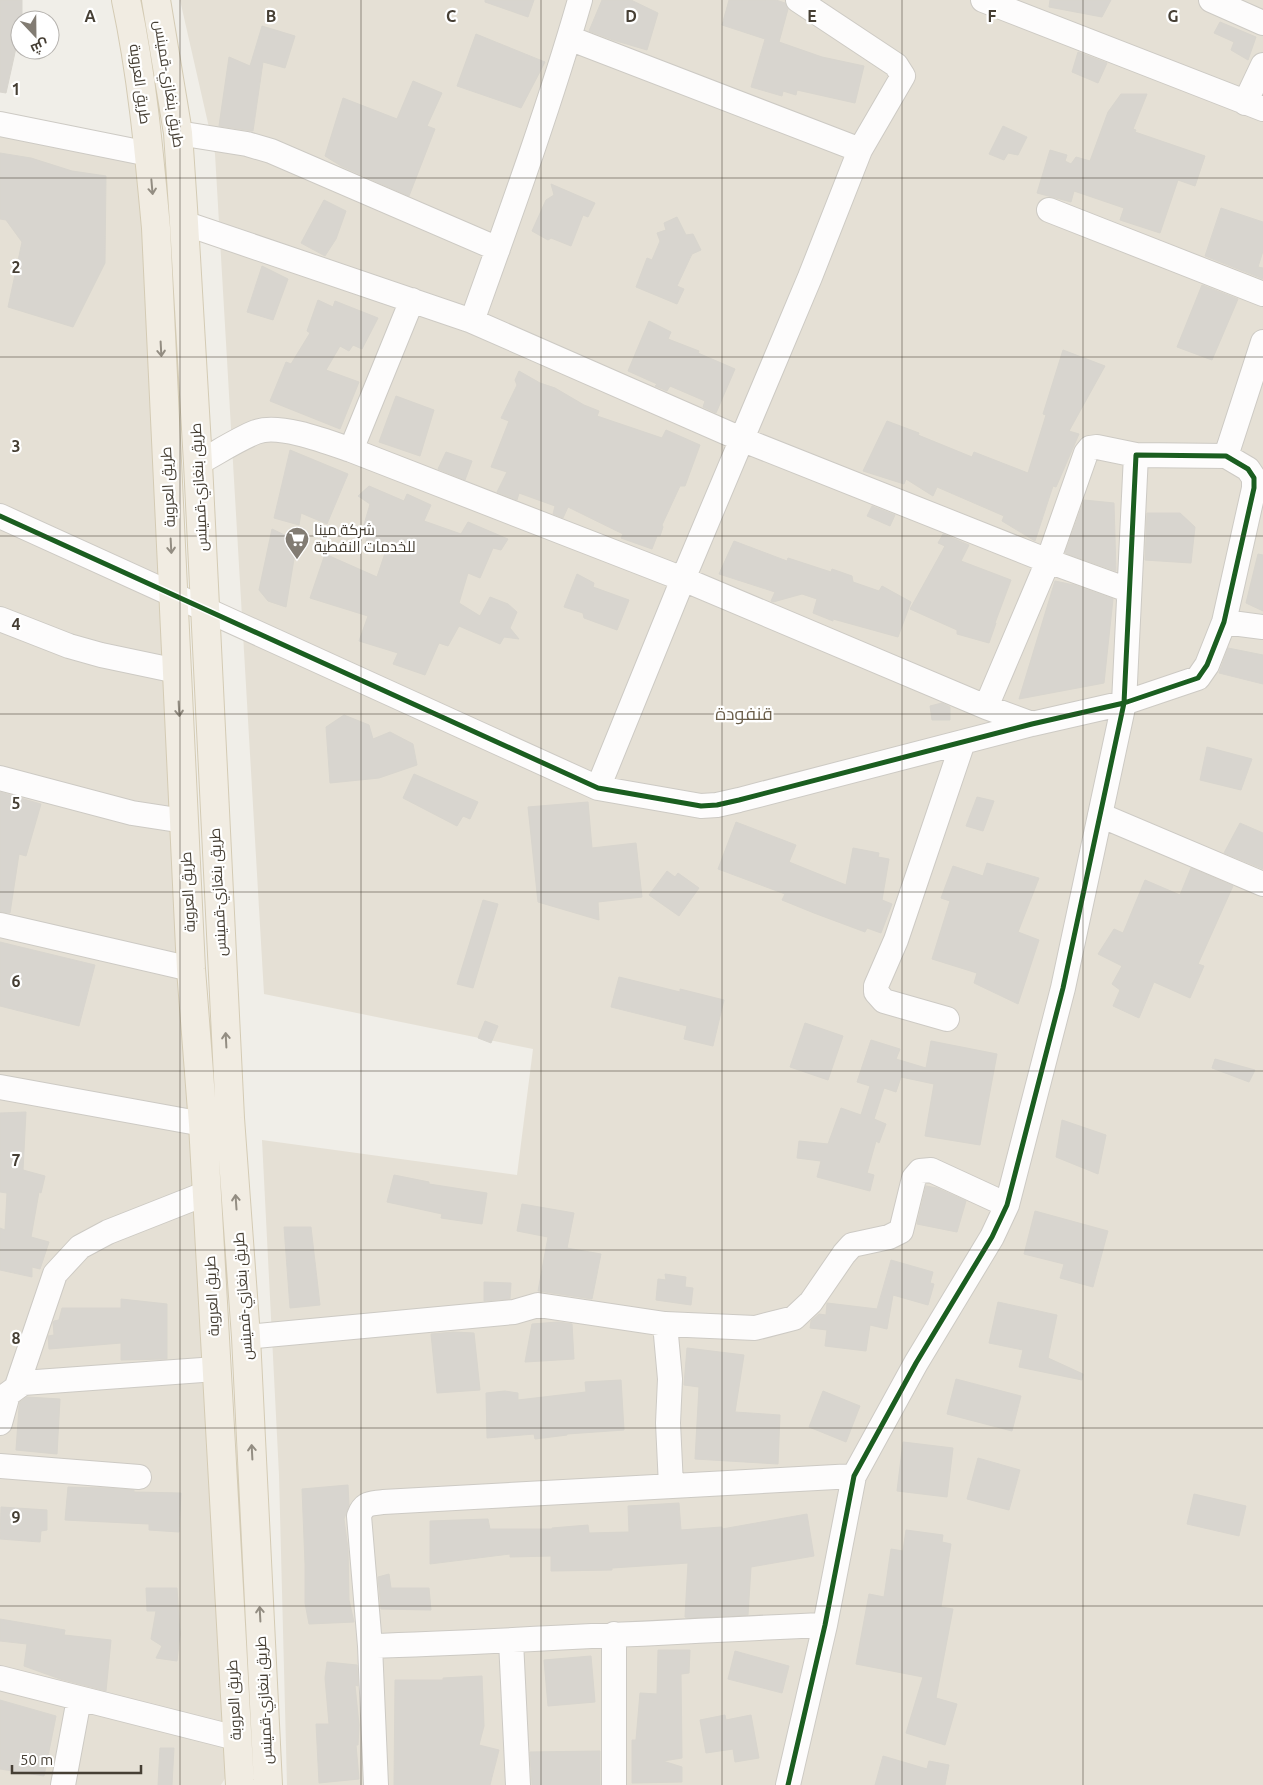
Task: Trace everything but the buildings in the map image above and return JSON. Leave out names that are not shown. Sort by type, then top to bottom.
[{"type":"main road","name":"طريق العروبة","points":[[126,0],[140,72],[156,228],[184,821],[192,969],[204,1124],[240,1785]]},
{"type":"main road","name":"طريق بنغازي-قمينس","points":[[156,0],[178,133],[184,223],[198,463],[230,1118],[246,1337],[268,1785]]},
{"type":"street","points":[[472,321],[569,38],[580,0]]},
{"type":"street","points":[[598,788],[682,579],[810,277],[860,150],[903,76],[896,65],[798,0]]},
{"type":"street","points":[[983,0],[1254,106],[1263,65]]},
{"type":"street","points":[[1211,0],[1263,23]]},
{"type":"street","points":[[569,38],[860,150]]},
{"type":"street","points":[[0,124],[149,154]]},
{"type":"street","points":[[178,133],[247,144],[271,151],[498,249]]},
{"type":"street","points":[[1049,210],[1263,294]]},
{"type":"street","points":[[184,223],[472,321],[741,439],[1048,561],[1128,590]]},
{"type":"street","points":[[351,450],[412,300]]},
{"type":"street","points":[[1226,456],[1263,342]]},
{"type":"street","points":[[198,463],[258,431],[280,430],[319,439],[682,579],[986,707],[1032,724]]},
{"type":"street","points":[[0,516],[598,788],[701,806],[717,805],[1032,724],[1124,703],[1198,678],[1207,665],[1224,622],[1254,488],[1254,478],[1248,470],[1226,456],[1136,455],[1096,447],[1090,448],[1086,453],[1048,561],[986,707]]},
{"type":"street","points":[[788,1785],[825,1624],[854,1476],[916,1363],[992,1237],[1007,1205],[1063,988],[1124,703],[1136,455]]},
{"type":"street","points":[[0,619],[69,646],[101,655],[177,671]]},
{"type":"street","points":[[1224,622],[1263,627]]},
{"type":"street","points":[[948,1019],[884,1001],[876,992],[876,986],[896,940],[964,742]]},
{"type":"street","points":[[0,778],[132,813],[184,821]]},
{"type":"street","points":[[1100,815],[1263,884]]},
{"type":"street","points":[[0,925],[192,969]]},
{"type":"street","points":[[0,1087],[204,1124]]},
{"type":"street","points":[[246,1337],[514,1312],[538,1305],[665,1324],[755,1328],[794,1318],[811,1302],[852,1245],[889,1237],[901,1231],[914,1178],[920,1171],[931,1170],[1007,1205]]},
{"type":"street","points":[[17,1386],[55,1274],[80,1247],[108,1232],[207,1193]]},
{"type":"street","points":[[665,1324],[670,1379],[668,1423],[671,1486]]},
{"type":"street","points":[[0,1423],[8,1394],[17,1386],[28,1382],[216,1370]]},
{"type":"street","points":[[0,1466],[139,1477]]},
{"type":"street","points":[[376,1785],[370,1646],[359,1516],[362,1508],[367,1504],[854,1476]]},
{"type":"street","points":[[370,1646],[511,1641],[825,1624]]},
{"type":"street","points":[[614,1634],[614,1785]]},
{"type":"street","points":[[511,1641],[518,1785]]},
{"type":"street","points":[[0,1678],[236,1738]]},
{"type":"street","points":[[62,1785],[79,1699]]},
{"type":"shaded area","points":[[180,0],[1263,0],[1263,1785],[287,1785],[279,1475],[262,1140],[517,1175],[533,1049],[264,994],[215,154]]},
{"type":"shaded area","points":[[0,122],[143,161],[229,1772],[221,1785],[0,1785]]},
{"type":"cycle path","points":[[0,516],[598,788],[701,806],[717,805],[739,800],[1032,724],[1124,703],[1198,678],[1207,665],[1224,622],[1254,488],[1254,478],[1248,469],[1226,456],[1136,455],[1124,703],[1063,988],[1007,1205],[992,1237],[916,1363],[854,1476],[825,1625],[788,1785]]},
{"type":"place","name":"شركة مينا للخدمات النفطية","points":[[297,560]]},
{"type":"district","name":"قنفودة","points":[[744,714]]}]
